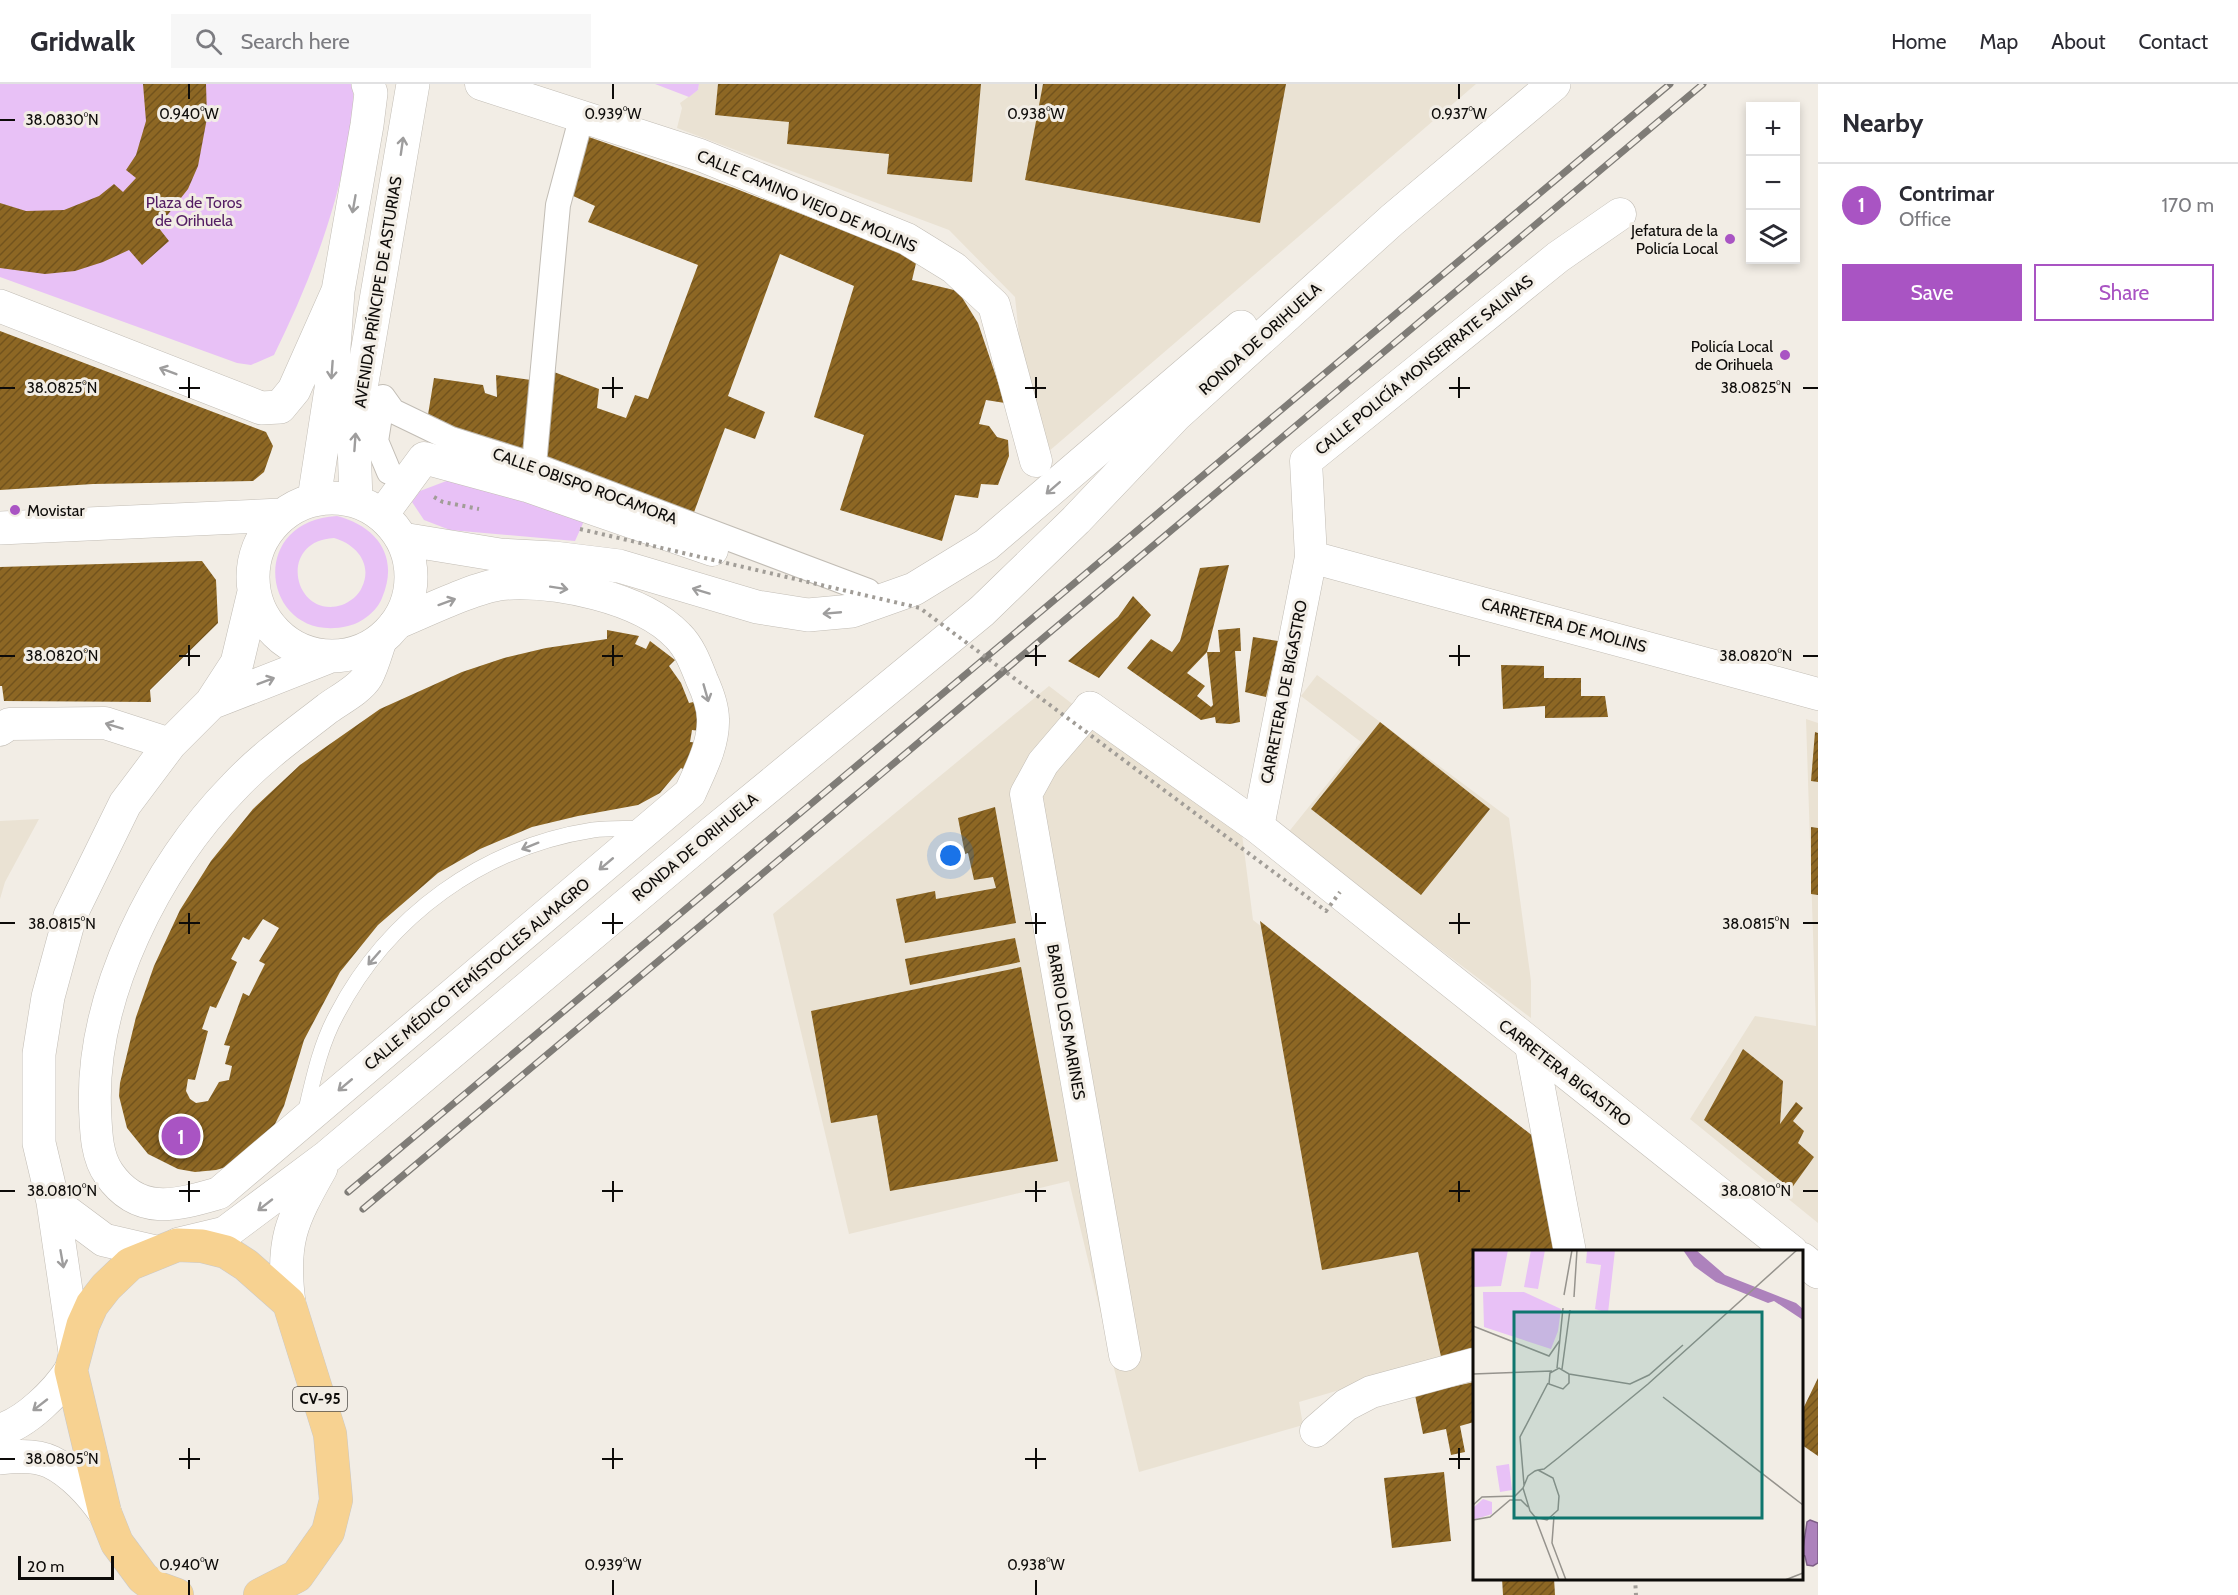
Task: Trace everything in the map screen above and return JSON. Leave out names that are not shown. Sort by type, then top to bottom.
[{"type":"main road","points":[[164,1592],[143,1578],[117,1543],[105,1513],[73,1361],[92,1305],[106,1287],[130,1264],[167,1248],[202,1246],[226,1252],[246,1265],[289,1303]]},
{"type":"main road","name":"CV-95","points":[[260,1595],[294,1586],[328,1532],[336,1500],[330,1434],[289,1303]]},
{"type":"street","name":"AVENIDA PRÍNCIPE DE ASTURIAS","points":[[314,499],[331,389],[338,291],[368,125],[371,93],[368,84]]},
{"type":"street","name":"AVENIDA PRÍNCIPE DE ASTURIAS","points":[[369,508],[354,444],[360,394],[413,84]]},
{"type":"street","name":"RONDA DE ORIHUELA","points":[[982,610],[1054,522],[1129,438],[1241,327],[1524,84]]},
{"type":"street","name":"RONDA DE ORIHUELA","points":[[167,1248],[225,1233],[328,1156],[712,833],[982,610],[1076,520],[1184,408],[1392,220],[1554,84]]},
{"type":"street","name":"CALLE CAMINO VIEJO DE MOLINS","points":[[484,85],[700,155],[907,239],[954,268],[994,305],[1036,461]]},
{"type":"street","points":[[534,465],[558,205],[582,115]]},
{"type":"street","name":"CALLE POLICÍA MONSERRATE SALINAS","points":[[1311,557],[1306,461],[1558,257],[1620,214]]},
{"type":"street","name":"AVENIDA PRÍNCIPE DE ASTURIAS","points":[[0,306],[261,408],[280,406],[294,390],[338,291]]},
{"type":"street","points":[[402,539],[500,555],[554,558],[619,566],[757,607],[808,615],[852,611],[914,589],[986,545],[1241,327]]},
{"type":"street","name":"CALLE OBISPO ROCAMORA","points":[[389,472],[376,441],[383,397],[393,411],[451,439],[534,465],[868,591]]},
{"type":"street","name":"CALLE OBISPO ROCAMORA","points":[[369,508],[424,458],[527,486],[712,549]]},
{"type":"street","points":[[211,703],[331,656],[358,652],[388,632],[406,605],[411,583],[410,561],[402,539],[369,508],[335,497],[314,499],[282,515],[266,531],[256,551],[252,572],[259,609],[281,638],[313,654],[331,656]]},
{"type":"street","points":[[0,528],[282,515]]},
{"type":"street","points":[[188,521],[256,551]]},
{"type":"street","name":"CARRETERA DE MOLINS","points":[[1311,557],[1818,693]]},
{"type":"street","name":"CARRETERA DE BIGASTRO","points":[[1258,827],[1311,557]]},
{"type":"street","name":"CALLE MÉDICO TEMÍSTOCLES ALMAGRO","points":[[501,584],[544,585],[580,591],[621,602],[654,615],[679,636],[690,652],[705,687],[713,719],[707,754],[690,793],[219,1193],[180,1204],[148,1203],[133,1197],[120,1187],[105,1168],[96,1135],[96,1057],[117,977],[130,943],[145,912],[206,817],[255,766],[366,679],[388,632],[442,604],[501,584]]},
{"type":"street","points":[[0,1430],[8,1428],[60,1388],[73,1361],[52,1202],[39,1143],[37,1102],[39,1054],[48,997],[70,916],[124,804],[170,744],[211,703],[237,663],[254,592]]},
{"type":"street","points":[[1090,708],[1258,827],[1340,892]]},
{"type":"street","name":"BARRIO LOS MARINES","points":[[1090,708],[1043,763],[1026,794],[1125,1355]]},
{"type":"street","points":[[0,730],[9,724],[105,723],[170,744]]},
{"type":"street","name":"CARRETERA BIGASTRO","points":[[1340,892],[1791,1250]]},
{"type":"street","points":[[1531,1046],[1570,1250]]},
{"type":"street","name":"RONDA DE ORIHUELA","points":[[289,1303],[284,1267],[290,1231],[298,1208],[328,1156]]},
{"type":"street","points":[[52,1202],[104,1240],[167,1248]]},
{"type":"street","points":[[1803,1260],[1818,1272]]},
{"type":"street","points":[[1316,1431],[1347,1405],[1371,1392],[1473,1364]]},
{"type":"street","points":[[0,1458],[17,1456],[50,1461],[92,1494],[105,1513]]},
{"type":"lane","points":[[304,1120],[316,1066],[336,1015],[364,968],[400,927],[434,898],[489,862],[541,842],[594,830],[649,827]]},
{"type":"path","points":[[443,502],[489,511]]},
{"type":"path","points":[[580,529],[920,608],[1326,911],[1340,892]]},
{"type":"path","points":[[1635,1580],[1636,1595]]},
{"type":"shaded area","points":[[699,84],[1476,84],[1048,452],[1023,373],[1015,297],[949,230],[677,128],[682,108],[680,103],[698,90]]},
{"type":"shaded area","points":[[1317,675],[1509,818],[1531,981],[1531,1018],[1287,834],[1361,742],[1301,696]]},
{"type":"shaded area","points":[[1049,686],[1242,834],[1253,920],[1535,1140],[1557,1250],[1473,1250],[1473,1350],[1299,1402],[1303,1425],[1139,1472],[1069,1181],[849,1234],[773,914]]},
{"type":"shaded area","points":[[1806,719],[1818,723],[1818,1223],[1690,1119],[1755,1016],[1816,1026]]},
{"type":"shaded area","points":[[39,819],[5,882],[0,899],[0,821]]},
{"type":"shaded area","points":[[1810,1520],[1818,1523],[1818,1563],[1813,1566],[1807,1565],[1803,1555],[1807,1522]]},
{"type":"green space","name":"Plaza de Toros de Orihuela","points":[[0,84],[352,84],[352,121],[336,198],[298,304],[274,355],[251,365],[237,363],[0,277]]},
{"type":"green space","points":[[655,84],[699,84],[698,90],[689,97]]},
{"type":"green space","points":[[449,480],[508,495],[584,521],[575,541],[450,530],[424,520],[412,502],[420,491]]},
{"type":"green space","points":[[337,516],[363,527],[381,545],[386,556],[387,583],[377,607],[359,622],[348,626],[320,627],[298,618],[283,601],[276,580],[277,558],[287,538],[307,523]],"holes":[[[334,538],[342,541],[360,556],[364,563],[365,579],[361,590],[351,600],[342,605],[325,607],[312,601],[303,591],[298,578],[298,564],[304,552],[316,542]]]},
{"type":"building","points":[[143,84],[206,84],[207,118],[198,166],[188,189],[158,227],[169,241],[142,265],[129,250],[75,271],[45,274],[0,268],[0,203],[26,211],[64,210],[99,196],[114,184],[123,192],[136,178],[126,170],[136,155],[146,121]]},
{"type":"building","points":[[718,84],[981,84],[972,182],[887,174],[889,154],[787,144],[789,122],[715,115]]},
{"type":"building","points":[[1043,84],[1286,84],[1260,223],[1025,180]]},
{"type":"building","points":[[586,136],[734,188],[917,259],[912,280],[958,291],[978,323],[1005,403],[986,400],[979,424],[989,426],[997,437],[1008,440],[1009,456],[998,485],[981,484],[978,498],[955,495],[942,541],[840,510],[864,435],[814,417],[854,286],[780,254],[728,396],[765,412],[755,439],[725,428],[693,515],[545,462],[554,372],[599,389],[597,408],[626,418],[635,395],[648,399],[698,265],[588,222],[595,206],[571,195]]},
{"type":"building","points":[[0,331],[266,432],[273,446],[264,472],[253,481],[93,484],[0,490]]},
{"type":"building","points":[[496,375],[531,380],[525,456],[427,421],[434,378],[483,385],[485,393],[497,397]]},
{"type":"building","points":[[202,561],[216,580],[218,623],[150,690],[151,702],[4,701],[2,686],[0,686],[0,567]]},
{"type":"building","points":[[1229,565],[1207,652],[1220,652],[1218,630],[1240,628],[1241,651],[1235,651],[1240,722],[1216,723],[1215,717],[1201,720],[1127,668],[1151,639],[1172,652],[1180,641],[1200,568]],"holes":[[[1207,652],[1213,705],[1211,707],[1197,696],[1205,686],[1187,673]]]},
{"type":"building","points":[[1133,596],[1151,615],[1099,678],[1068,661],[1118,617]]},
{"type":"building","points":[[607,630],[639,636],[635,644],[646,649],[650,641],[675,660],[669,666],[681,683],[689,703],[698,701],[701,731],[692,730],[690,742],[699,743],[689,772],[681,768],[660,793],[638,805],[532,827],[480,849],[438,873],[378,925],[340,972],[304,1040],[284,1106],[273,1128],[226,1167],[216,1170],[195,1172],[178,1169],[148,1154],[127,1128],[119,1096],[136,1017],[154,966],[180,910],[211,861],[253,809],[300,765],[380,709],[462,672],[504,658],[546,648],[607,639]],"holes":[[[263,919],[279,928],[259,961],[265,964],[249,996],[243,993],[224,1045],[230,1046],[225,1064],[232,1066],[229,1080],[219,1082],[208,1101],[196,1103],[190,1099],[186,1091],[188,1079],[195,1080],[208,1031],[202,1029],[210,1006],[216,1008],[237,962],[231,959],[243,937],[249,940]]]},
{"type":"building","points":[[1253,637],[1278,641],[1266,697],[1245,692]]},
{"type":"building","points":[[1501,665],[1544,666],[1544,678],[1581,678],[1581,696],[1605,696],[1608,717],[1545,718],[1545,706],[1503,709]]},
{"type":"building","points":[[1380,722],[1490,809],[1421,895],[1311,809]]},
{"type":"building","points":[[1815,732],[1818,733],[1818,782],[1811,781]]},
{"type":"building","points":[[995,807],[1016,923],[905,943],[896,899],[935,891],[936,899],[996,888],[993,877],[974,880],[968,853],[965,854],[958,818]]},
{"type":"building","points":[[1811,827],[1818,828],[1818,895],[1811,894]]},
{"type":"building","points":[[1260,921],[1534,1137],[1555,1250],[1473,1250],[1473,1351],[1442,1361],[1418,1252],[1322,1270]]},
{"type":"building","points":[[1015,938],[1020,962],[910,985],[905,959]]},
{"type":"building","points":[[1021,967],[1058,1161],[890,1191],[877,1115],[831,1123],[811,1011]]},
{"type":"building","points":[[1743,1049],[1783,1081],[1780,1124],[1796,1102],[1803,1108],[1793,1121],[1804,1131],[1798,1143],[1814,1157],[1791,1189],[1704,1120]]},
{"type":"building","points":[[1818,1378],[1818,1456],[1803,1446],[1803,1409]]},
{"type":"building","points":[[1473,1382],[1473,1422],[1460,1426],[1465,1452],[1451,1455],[1446,1429],[1423,1434],[1415,1395]]},
{"type":"building","points":[[1444,1472],[1451,1541],[1392,1548],[1384,1478]]},
{"type":"building","points":[[1502,1580],[1554,1580],[1555,1595],[1503,1595]]},
{"type":"railway","points":[[348,1192],[1670,84]]},
{"type":"railway","points":[[363,1209],[1703,84]]},
{"type":"place","name":"Jefatura de la Policía Local","points":[[1730,239]]},
{"type":"place","name":"Policía Local de Orihuela","points":[[1785,355]]},
{"type":"place","name":"Movistar","points":[[15,510]]},
{"type":"place","name":"Contrimar","points":[[181,1136]]}]
